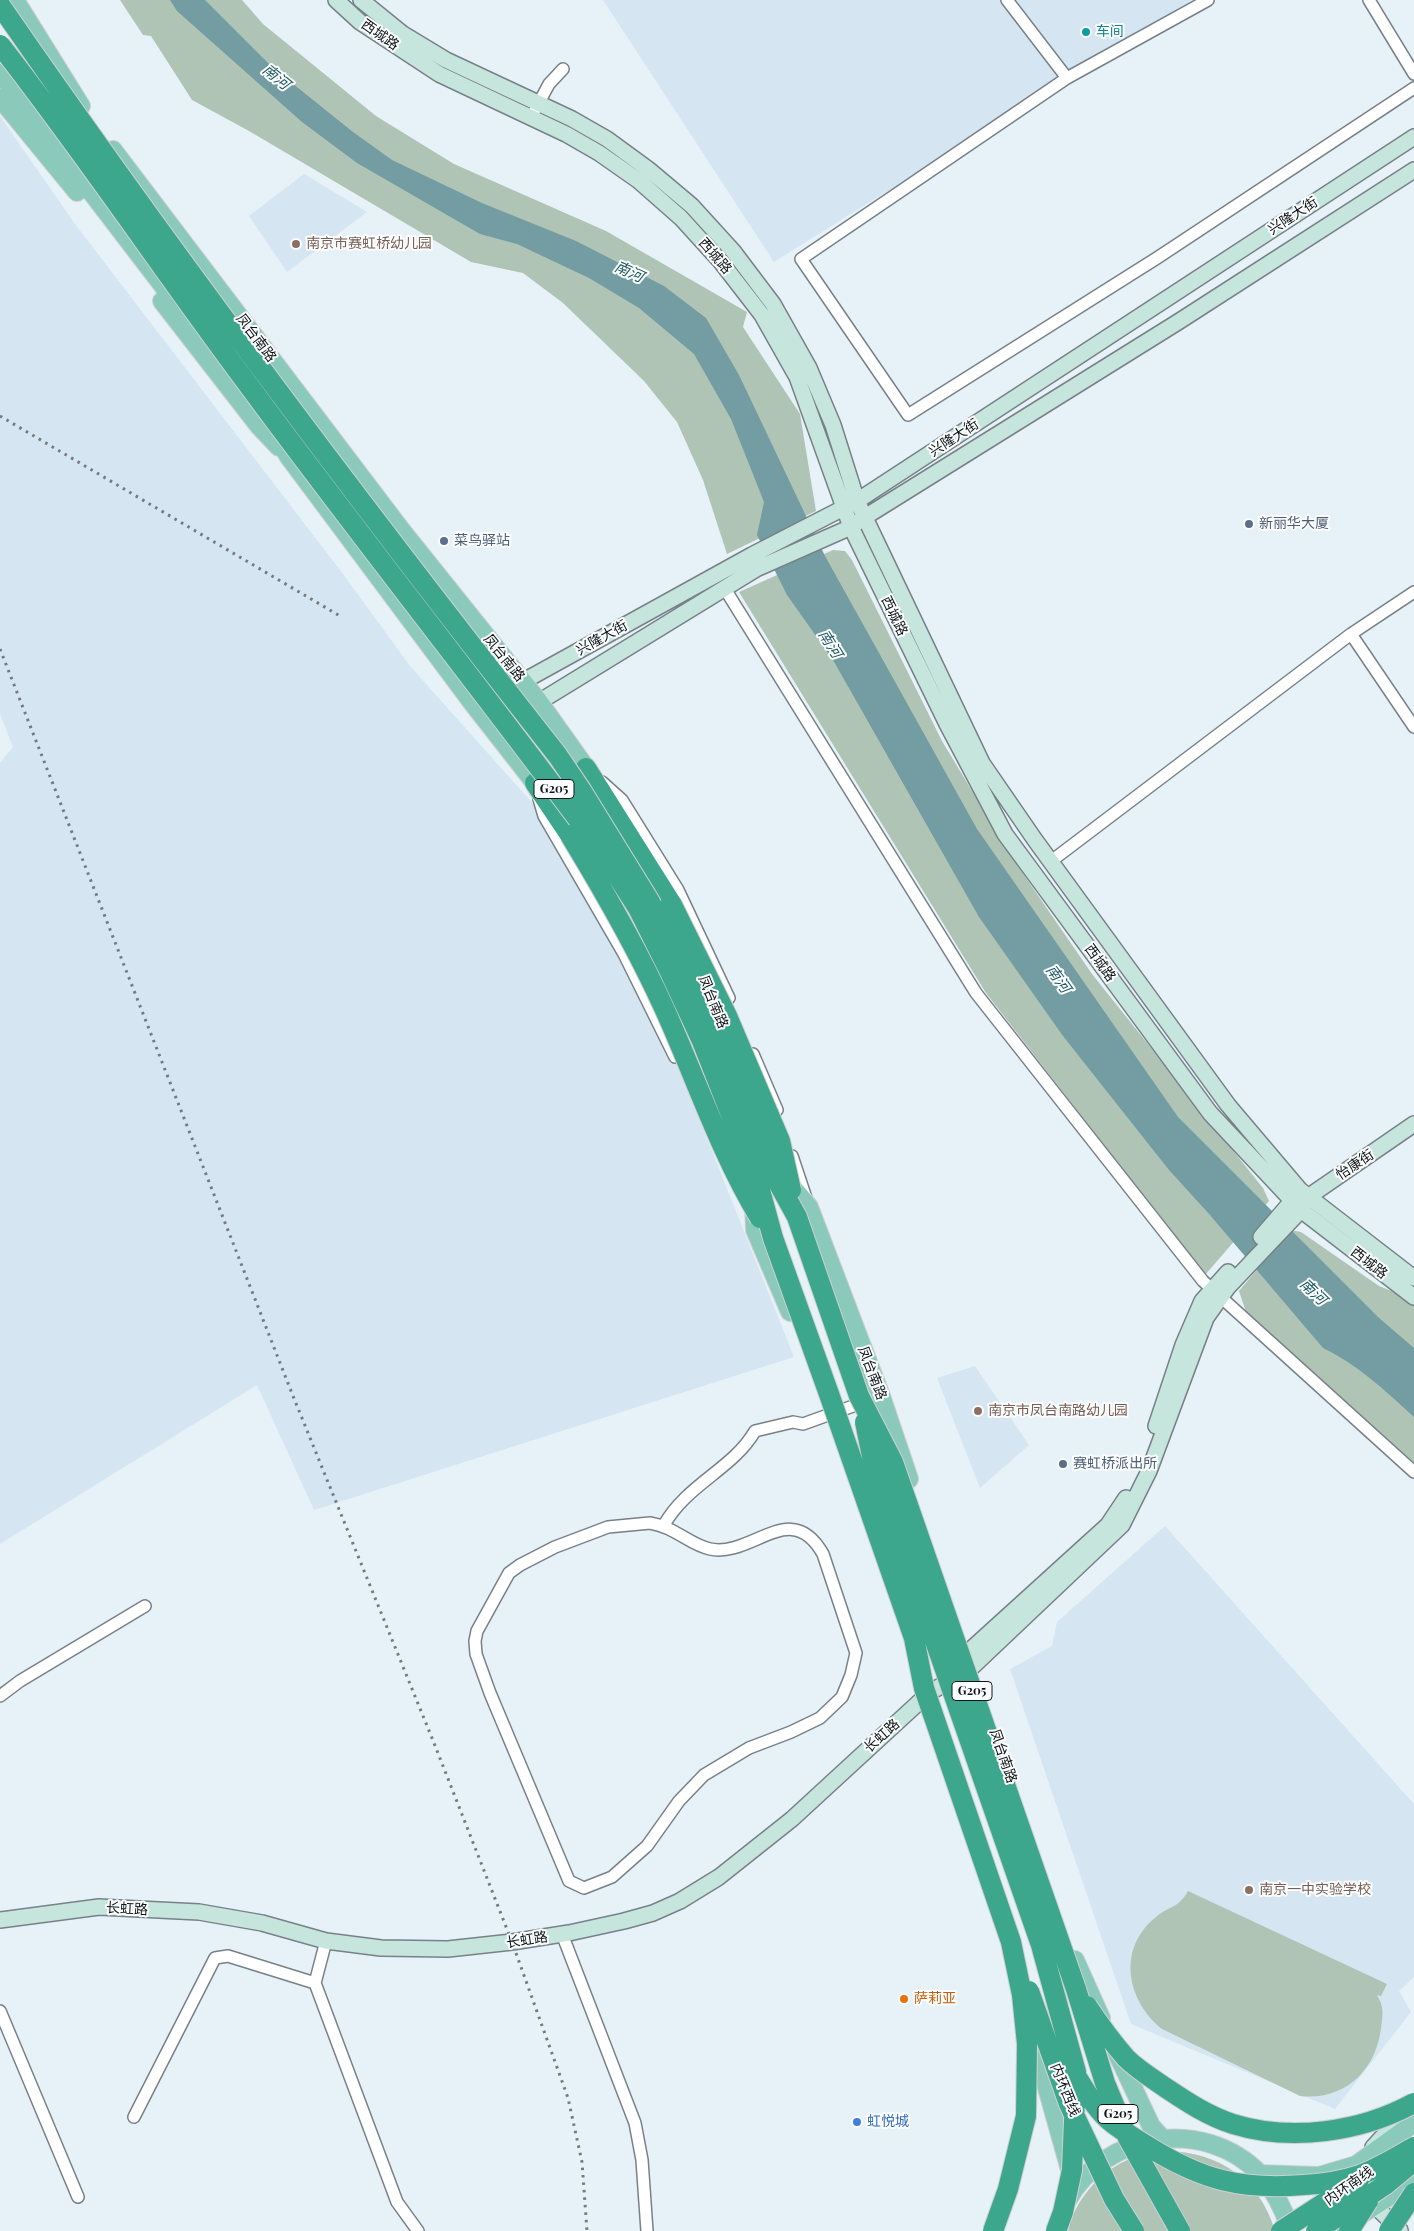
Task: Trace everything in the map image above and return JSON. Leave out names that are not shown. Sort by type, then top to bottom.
[{"type":"highway","name":"凤台南路","points":[[0,5],[138,204],[558,756],[650,902],[714,1028],[775,1177],[803,1212],[859,1396],[893,1462],[1076,1989]]},
{"type":"highway","name":"凤台南路","points":[[0,46],[52,112],[120,210],[292,444],[601,850],[638,908],[702,1041],[758,1183],[764,1234],[829,1394],[914,1638]]},
{"type":"highway","points":[[586,768],[671,903],[727,1016],[780,1141],[803,1212]]},
{"type":"highway","points":[[534,783],[570,835],[642,962],[690,1065],[727,1156],[764,1234]]},
{"type":"highway","points":[[859,1396],[874,1466],[1041,1945],[1076,2072],[1072,2170],[1063,2212],[1056,2231]]},
{"type":"highway","points":[[914,1638],[924,1688],[1011,1942],[1022,1995],[1026,2044],[1026,2116],[1008,2189],[993,2231]]},
{"type":"highway","points":[[914,1638],[935,1678],[942,1697],[1043,1979],[1066,2061],[1094,2104],[1110,2121],[1180,2166],[1206,2177],[1229,2183],[1260,2187],[1314,2184],[1345,2179],[1374,2168],[1414,2147]]},
{"type":"highway","name":"内环西线","points":[[1011,1942],[1069,2104],[1114,2198],[1134,2231]]},
{"type":"highway","points":[[1076,1989],[1098,2022],[1127,2059],[1196,2108],[1233,2124],[1272,2131],[1314,2132],[1351,2126],[1393,2114],[1414,2102]]},
{"type":"highway","name":"G205","points":[[1076,1989],[1105,2083],[1128,2138],[1180,2231]]},
{"type":"highway","name":"内环南线","points":[[1281,2231],[1361,2179],[1414,2137]]},
{"type":"highway","points":[[1349,2231],[1365,2204],[1414,2152]]},
{"type":"highway","name":"内环南线","points":[[1316,2231],[1385,2184],[1414,2161]]},
{"type":"highway","points":[[1389,2231],[1414,2193]]},
{"type":"main road","name":"凤台南路","points":[[15,0],[89,118],[402,531],[539,702],[586,768],[596,794],[658,892],[699,968],[785,1179],[803,1212],[882,1396],[969,1660],[1080,1972],[1151,2126],[1162,2138]]},
{"type":"main road","name":"西城路","points":[[336,0],[360,22],[439,74],[566,134],[598,153],[639,181],[694,232],[721,262],[762,316],[797,377],[818,430],[851,527],[947,724],[1005,834],[1210,1113],[1296,1205],[1414,1297]]},
{"type":"main road","name":"西城路","points":[[361,0],[402,34],[446,60],[572,119],[607,139],[648,169],[684,200],[733,252],[773,304],[809,368],[833,425],[865,517],[982,763],[1050,862],[1228,1105],[1296,1205],[1414,1278]]},
{"type":"main road","name":"凤台南路","points":[[0,73],[266,419],[289,457],[474,705],[534,783],[555,799],[622,907],[657,970],[692,1042],[753,1190],[764,1234],[929,1693],[993,1901],[1075,2187]]},
{"type":"main road","name":"凤台南路","points":[[0,98],[71,184],[259,426],[289,457]]},
{"type":"main road","name":"兴隆大街","points":[[474,705],[754,562],[816,523],[858,501],[1414,137]]},
{"type":"main road","name":"兴隆大街","points":[[492,727],[539,702],[725,589],[754,562],[851,527],[1178,322],[1414,170]]},
{"type":"main road","points":[[818,430],[828,434],[833,425]]},
{"type":"main road","name":"怡康街","points":[[1216,1294],[1296,1205],[1414,1124]]},
{"type":"main road","name":"长虹路","points":[[0,1920],[98,1908],[199,1912],[262,1923],[326,1941],[381,1948],[448,1949],[512,1942],[624,1922],[680,1901],[719,1876],[792,1819],[929,1693],[1122,1525],[1149,1471],[1216,1294]]},
{"type":"main road","points":[[1356,2165],[1414,2102]]},
{"type":"main road","points":[[1259,2174],[1319,2176],[1356,2165],[1414,2123]]},
{"type":"main road","points":[[1056,2231],[1058,2218],[1075,2187],[1099,2163],[1129,2146],[1162,2138],[1189,2138],[1215,2145],[1239,2157],[1259,2174],[1274,2192],[1285,2212],[1291,2231]]},
{"type":"main road","points":[[1356,2165],[1375,2206],[1401,2231]]},
{"type":"main road","points":[[1336,2231],[1414,2180]]},
{"type":"street","points":[[1007,0],[1067,78]]},
{"type":"street","points":[[1208,0],[1067,78],[801,259],[908,414],[1157,258],[1414,88]]},
{"type":"street","points":[[1369,0],[1414,74]]},
{"type":"street","points":[[530,118],[549,84],[563,69]]},
{"type":"street","points":[[725,589],[976,993],[1203,1281],[1414,1472]]},
{"type":"street","points":[[1050,862],[1351,634],[1414,592]]},
{"type":"street","points":[[1351,634],[1414,728]]},
{"type":"street","points":[[664,1525],[672,1511],[688,1494],[749,1442],[755,1431],[793,1422],[803,1424],[882,1396]]},
{"type":"street","points":[[632,1524],[664,1525],[709,1549],[736,1547],[776,1530],[793,1529],[808,1534],[817,1543],[823,1554],[856,1653],[851,1675],[842,1697],[820,1718],[791,1732],[749,1748],[704,1775],[679,1800],[647,1846],[612,1877],[584,1888],[569,1881],[487,1685],[476,1654],[474,1641],[476,1632],[509,1573],[520,1565],[555,1547],[608,1527],[632,1524]]},
{"type":"street","points":[[0,1696],[20,1681],[145,1606]]},
{"type":"street","points":[[562,1934],[636,2123],[642,2160],[647,2231]]},
{"type":"street","points":[[326,1941],[315,1983],[397,2202],[418,2231]]},
{"type":"street","points":[[134,2117],[216,1958],[228,1956],[315,1983]]},
{"type":"street","points":[[0,2011],[78,2197]]},
{"type":"shaded area","points":[[603,0],[1192,0],[774,262]]},
{"type":"shaded area","points":[[0,116],[75,224],[343,574],[410,666],[544,816],[671,1048],[794,1357],[314,1510],[257,1385],[0,1544],[0,763],[13,747],[0,714]]},
{"type":"shaded area","name":"南京市赛虹桥幼儿园","points":[[304,174],[367,212],[287,272],[249,216]]},
{"type":"shaded area","name":"南京市凤台南路幼儿园","points":[[975,1366],[1029,1445],[980,1488],[937,1378]]},
{"type":"shaded area","name":"南京一中实验学校","points":[[1165,1526],[1414,1804],[1414,1977],[1399,1991],[1411,2012],[1335,2109],[1131,2024],[1010,1669],[1052,1646],[1057,1622]]},
{"type":"green space","points":[[120,0],[242,0],[263,24],[376,116],[454,164],[606,231],[747,312],[743,327],[800,414],[816,511],[727,554],[703,480],[677,422],[644,381],[563,303],[523,273],[471,262],[249,131],[192,100],[151,36],[143,35]]},
{"type":"green space","points":[[833,550],[845,551],[852,560],[942,741],[1013,859],[1092,974],[1263,1188],[1269,1201],[1205,1275],[986,993],[739,592]]},
{"type":"green space","points":[[1290,1230],[1301,1232],[1379,1286],[1414,1300],[1414,1463],[1246,1312],[1239,1291]]},
{"type":"green space","points":[[1188,1891],[1387,1984],[1381,1996],[1377,1995],[1382,2007],[1378,2043],[1373,2057],[1356,2080],[1344,2088],[1331,2093],[1316,2096],[1300,2096],[1162,2029],[1150,2017],[1140,2004],[1134,1989],[1131,1974],[1131,1958],[1135,1944],[1156,1917],[1181,1901]]},
{"type":"green space","points":[[1166,2151],[1203,2157],[1220,2163],[1235,2172],[1248,2183],[1259,2197],[1275,2231],[1068,2231],[1071,2219],[1083,2197],[1100,2178],[1121,2163],[1132,2158]]},
{"type":"water","name":"南河","points":[[170,0],[205,0],[272,67],[353,132],[392,160],[482,203],[576,241],[664,286],[706,318],[739,375],[825,556],[977,829],[1178,1117],[1378,1317],[1414,1348],[1414,1417],[1360,1371],[1323,1348],[1210,1215],[1169,1170],[1063,1036],[979,917],[833,660],[787,595],[757,535],[764,502],[731,419],[694,354],[639,308],[589,278],[517,244],[480,234],[357,163],[302,122],[177,11]]},
{"type":"railway","points":[[0,416],[340,616]]},
{"type":"railway","points":[[0,649],[293,1396],[434,1743],[512,1942],[568,2098],[582,2162],[587,2231]]},
{"type":"place","name":"车间","points":[[1086,32]]},
{"type":"place","name":"南京市赛虹桥幼儿园","points":[[296,244]]},
{"type":"place","name":"新丽华大厦","points":[[1249,524]]},
{"type":"place","name":"菜鸟驿站","points":[[444,541]]},
{"type":"place","name":"南京市凤台南路幼儿园","points":[[978,1411]]},
{"type":"place","name":"赛虹桥派出所","points":[[1063,1464]]},
{"type":"place","name":"南京一中实验学校","points":[[1249,1890]]},
{"type":"place","name":"萨莉亚","points":[[904,1999]]},
{"type":"place","name":"虹悦城","points":[[857,2122]]}]
